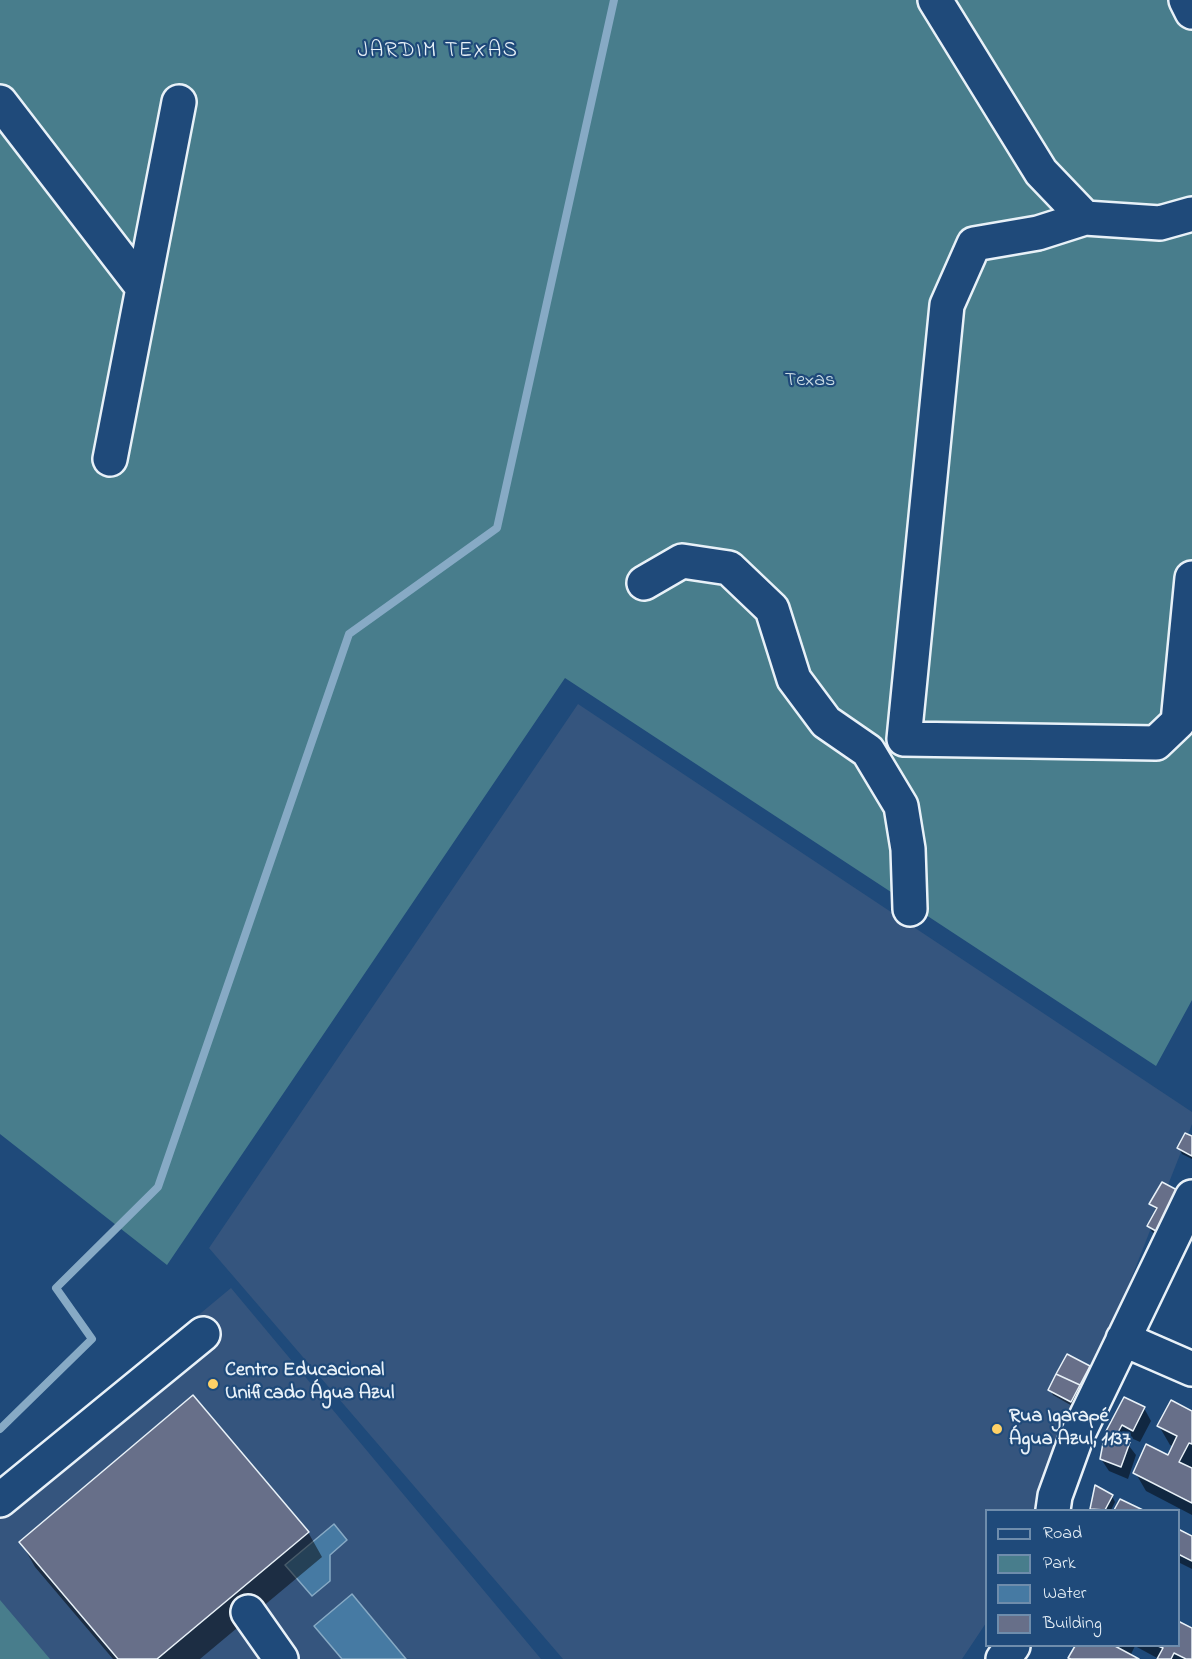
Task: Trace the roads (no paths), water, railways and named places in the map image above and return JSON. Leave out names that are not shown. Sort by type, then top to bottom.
[{"type":"street","points":[[935,0],[1041,172],[1085,218]]},
{"type":"street","points":[[1186,0],[1192,12]]},
{"type":"street","points":[[0,102],[143,288]]},
{"type":"street","points":[[110,459],[179,102]]},
{"type":"street","points":[[904,739],[947,305],[974,243],[1038,233],[1085,218],[1160,223],[1192,214]]},
{"type":"street","points":[[644,583],[682,561],[729,568],[772,609],[794,679],[826,722],[868,751],[902,806],[908,849],[910,909]]},
{"type":"street","points":[[868,751],[904,739],[1156,743],[1178,722],[1192,578]]},
{"type":"street","points":[[1053,1509],[1055,1496],[1076,1438],[1192,1197]]},
{"type":"street","points":[[0,1500],[203,1334]]},
{"type":"street","points":[[1123,1339],[1192,1369]]},
{"type":"street","points":[[248,1612],[281,1659]]},
{"type":"street","points":[[1003,1659],[1012,1647]]},
{"type":"water","points":[[334,1524],[347,1540],[330,1555],[330,1581],[312,1596],[285,1565]]},
{"type":"water","points":[[352,1594],[406,1659],[342,1659],[314,1626]]},
{"type":"waterway","points":[[0,1429],[92,1339],[56,1288],[158,1187],[349,634],[497,528],[614,0]]},
{"type":"place","name":"Centro Educacional Unificado Água Azul","points":[[213,1384]]},
{"type":"place","name":"Rua Igarapé Água Azul, 1137","points":[[997,1429]]},
{"type":"district","name":"JARDIM TEXAS","points":[[438,52]]},
{"type":"park label","name":"Texas","points":[[810,382]]}]
